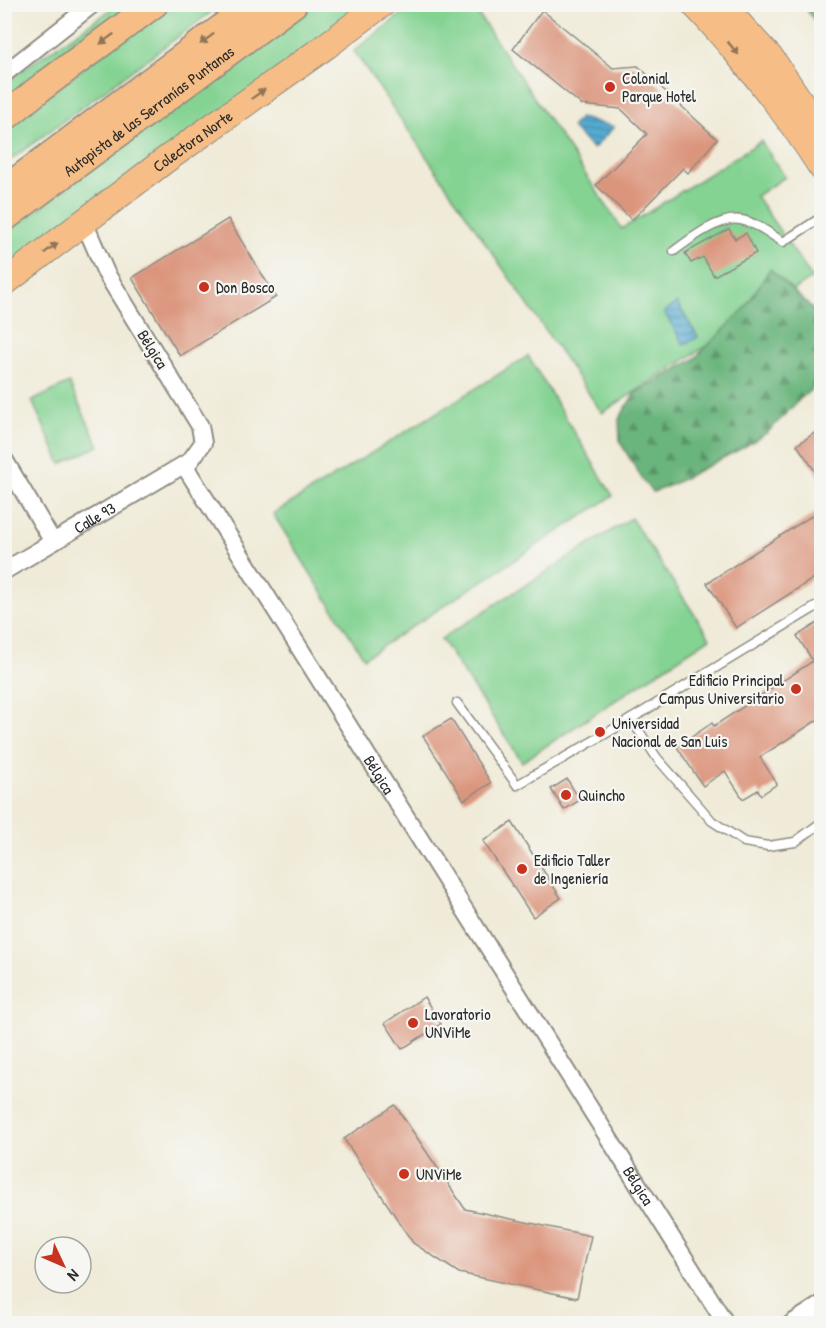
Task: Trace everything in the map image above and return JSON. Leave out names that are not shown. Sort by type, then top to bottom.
[{"type":"highway","points":[[4,118],[154,4]]},
{"type":"highway","name":"Autopista de las Serranías Puntanas","points":[[4,190],[254,4]]},
{"type":"highway","name":"Autopista de las Serranías Puntanas","points":[[4,218],[293,4]]},
{"type":"main road","name":"Colectora Norte","points":[[4,283],[164,161],[382,4]]},
{"type":"main road","points":[[694,4],[765,86],[822,168]]},
{"type":"main road","points":[[721,4],[772,61],[822,134]]},
{"type":"street","points":[[4,74],[93,4]]},
{"type":"street","name":"Bélgica","points":[[84,222],[106,273],[200,426],[203,443],[190,461],[184,465],[726,1323]]},
{"type":"street","points":[[4,459],[53,542]]},
{"type":"street","name":"Calle 93","points":[[4,571],[184,465]]},
{"type":"street","points":[[791,1323],[822,1304]]},
{"type":"lane","points":[[674,251],[688,240],[721,222],[739,219],[756,225],[783,242],[822,217]]},
{"type":"lane","points":[[457,703],[517,785],[822,603]]},
{"type":"lane","points":[[631,719],[657,758],[712,820],[744,842],[768,846],[795,842],[822,822]]},
{"type":"green space","points":[[114,5],[134,5],[5,102],[5,84]]},
{"type":"green space","points":[[165,5],[221,5],[5,164],[5,129]]},
{"type":"green space","points":[[311,5],[372,5],[5,275],[5,234]]},
{"type":"green space","points":[[413,5],[472,5],[622,229],[761,141],[785,177],[756,196],[812,278],[602,413],[354,51]]},
{"type":"green space","points":[[803,5],[821,5],[820,28]]},
{"type":"green space","points":[[770,269],[821,317],[821,381],[768,432],[744,447],[653,492],[644,482],[620,442],[619,419],[634,394],[694,359],[743,311]]},
{"type":"green space","points":[[528,356],[613,496],[364,658],[273,514]]},
{"type":"green space","points":[[69,383],[99,446],[61,464],[32,401]]},
{"type":"green space","points":[[631,518],[710,638],[522,762],[441,639]]},
{"type":"water","points":[[580,118],[614,127],[593,149],[571,127]]},
{"type":"water","points":[[677,303],[698,337],[684,345],[664,312]]},
{"type":"building","name":"Colonial Parque Hotel","points":[[542,10],[613,68],[638,66],[717,139],[688,173],[683,168],[632,220],[596,185],[647,134],[621,109],[582,105],[513,49]]},
{"type":"building","name":"Don Bosco","points":[[228,219],[276,297],[180,356],[132,278]]},
{"type":"building","points":[[729,229],[735,239],[746,233],[756,253],[714,276],[703,257],[691,263],[685,253]]},
{"type":"building","points":[[822,428],[822,481],[797,445]]},
{"type":"building","points":[[822,509],[822,573],[736,628],[707,583]]},
{"type":"building","name":"Edificio Principal Campus Universitario","points":[[822,620],[822,717],[760,757],[777,784],[761,795],[758,790],[743,799],[725,771],[703,786],[677,747],[712,723],[714,726],[813,661],[797,636]]},
{"type":"building","points":[[451,719],[491,783],[464,800],[423,736]]},
{"type":"building","name":"Quincho","points":[[567,779],[580,800],[564,810],[551,789]]},
{"type":"building","name":"Edificio Taller de Ingeniería","points":[[512,822],[561,898],[533,917],[483,841]]},
{"type":"building","name":"Lavoratorio UNViMe","points":[[424,997],[441,1024],[402,1049],[385,1023]]},
{"type":"building","name":"UNViMe","points":[[395,1105],[465,1209],[591,1236],[577,1298],[459,1273],[413,1243],[344,1139]]},
{"type":"place","name":"Colonial Parque Hotel","points":[[610,87]]},
{"type":"place","name":"Don Bosco","points":[[204,287]]},
{"type":"place","name":"Edificio Principal Campus Universitario","points":[[796,689]]},
{"type":"place","name":"Universidad Nacional de San Luis","points":[[600,732]]},
{"type":"place","name":"Quincho","points":[[566,795]]},
{"type":"place","name":"Edificio Taller de Ingeniería","points":[[522,869]]},
{"type":"place","name":"Lavoratorio UNViMe","points":[[413,1023]]},
{"type":"place","name":"UNViMe","points":[[404,1174]]}]
